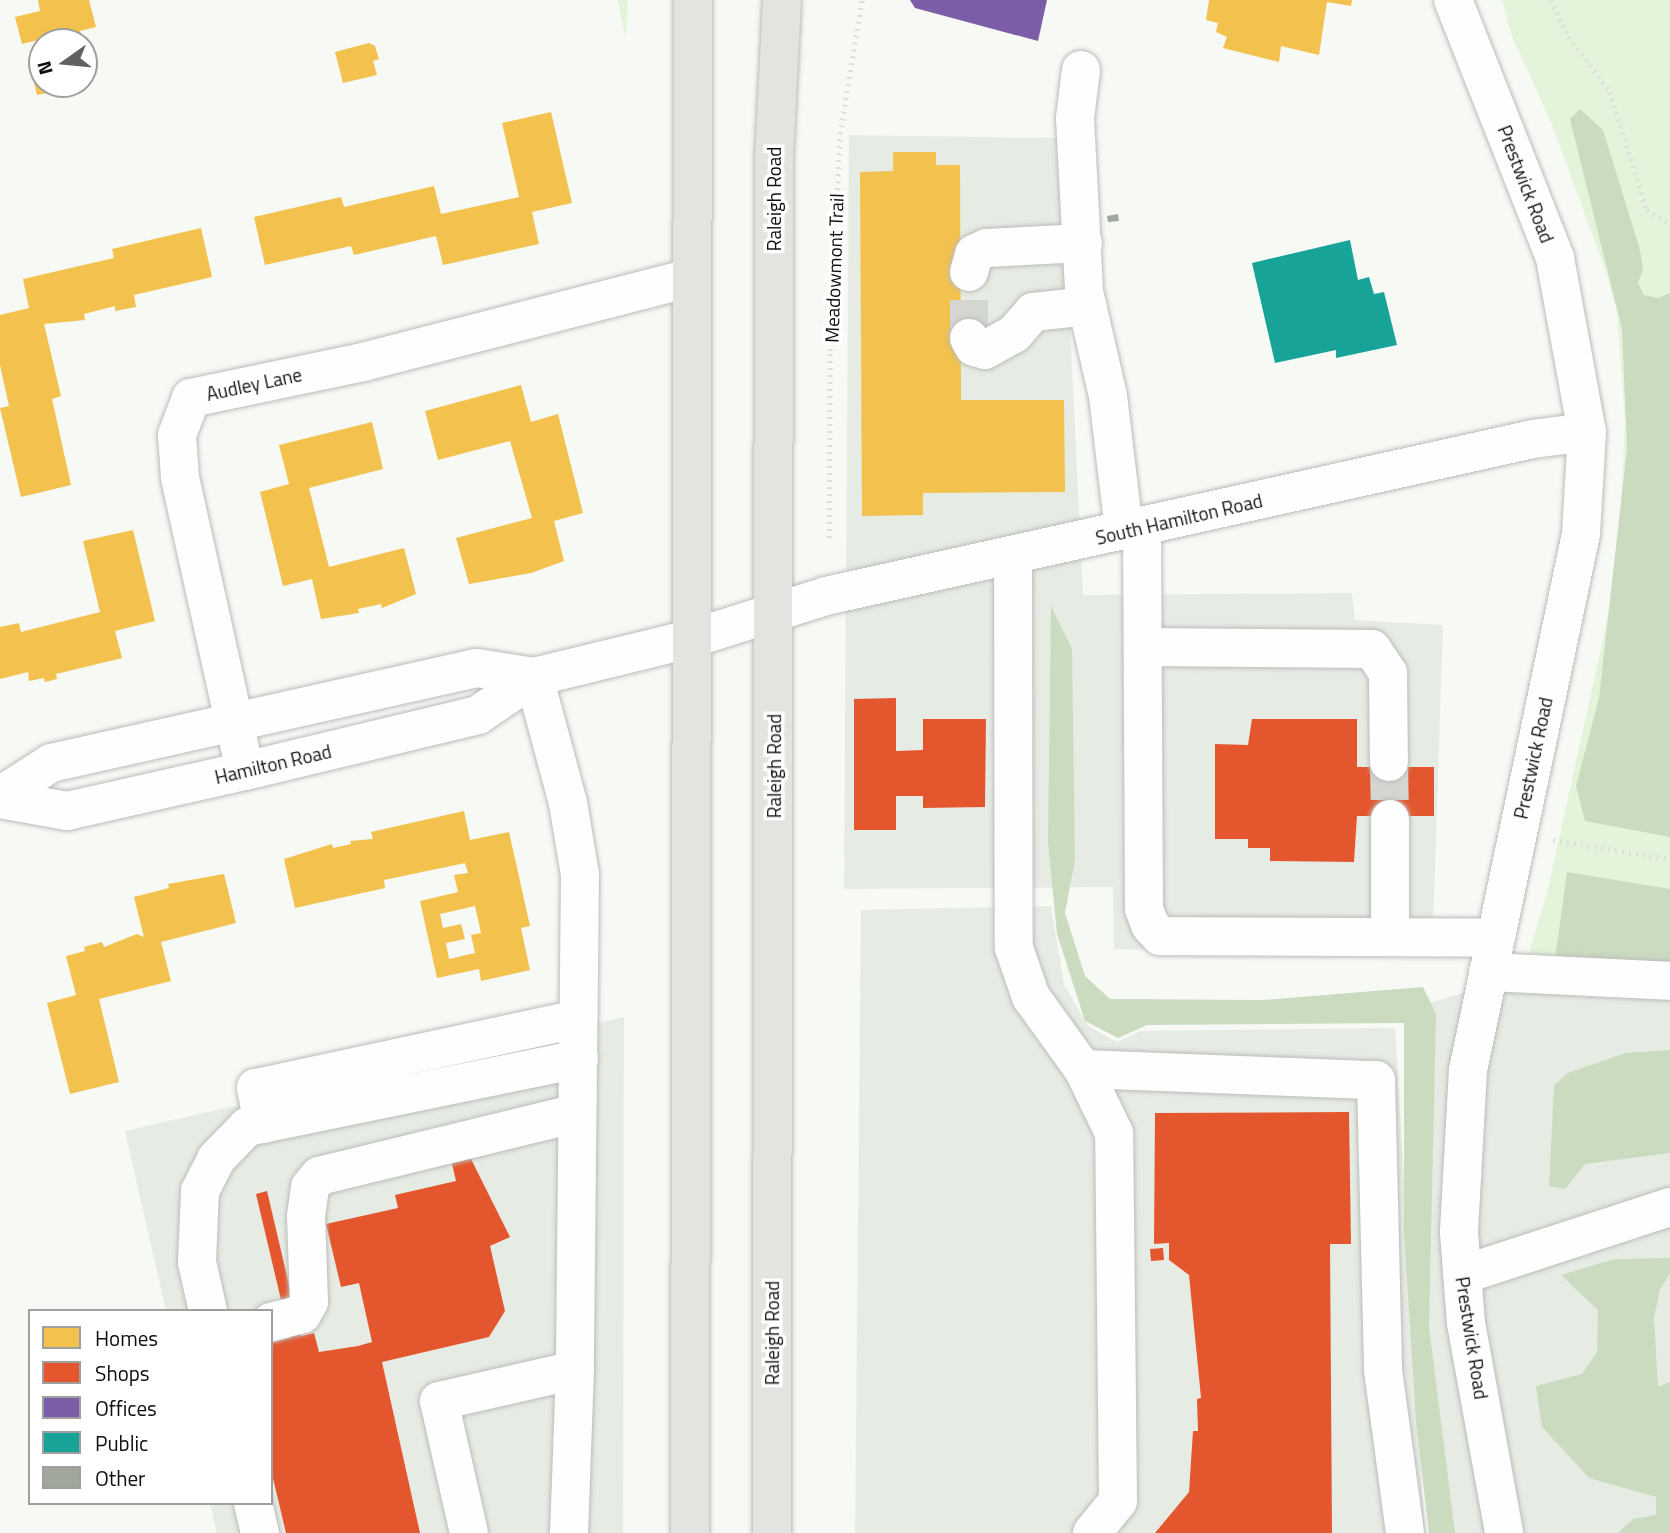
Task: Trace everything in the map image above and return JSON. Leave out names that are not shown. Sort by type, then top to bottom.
[{"type":"main road","points":[[690,1533],[689,278],[693,0]]},
{"type":"main road","name":"Raleigh Road","points":[[772,1533],[774,158],[782,0]]},
{"type":"street","name":"Prestwick Road","points":[[1453,0],[1555,258],[1587,432],[1581,534],[1468,1070],[1459,1232],[1462,1275],[1466,1323],[1504,1533]]},
{"type":"street","points":[[1081,70],[1075,118],[1088,306],[1133,529],[1144,647],[1144,909],[1150,925],[1160,936],[1390,937],[1670,981]]},
{"type":"street","points":[[969,272],[974,254],[987,248],[1083,243]]},
{"type":"street","name":"Audley Lane","points":[[245,771],[180,477],[177,435],[191,398],[363,362],[689,278]]},
{"type":"street","points":[[969,338],[974,346],[985,350],[1014,334],[1033,312],[1088,306]]},
{"type":"street","name":"South Hamilton Road","points":[[772,613],[826,596],[1533,439],[1587,432]]},
{"type":"street","points":[[1013,555],[1014,948],[1031,997],[1083,1069],[1114,1133],[1118,1501],[1092,1533]]},
{"type":"street","name":"Hamilton Road","points":[[0,797],[66,811],[245,771],[478,715],[534,677],[690,639],[772,613]]},
{"type":"street","points":[[1144,647],[1346,646],[1372,649],[1388,673],[1389,762]]},
{"type":"street","name":"Hamilton Road","points":[[0,797],[51,763],[477,668],[534,677]]},
{"type":"street","points":[[534,677],[568,803],[580,875],[575,1370],[569,1533]]},
{"type":"street","points":[[1390,819],[1390,937]]},
{"type":"street","points":[[263,1124],[256,1088],[578,1019]]},
{"type":"street","points":[[208,1309],[197,1262],[200,1191],[216,1159],[247,1128],[579,1059]]},
{"type":"street","points":[[1083,1069],[1376,1080],[1383,1370],[1405,1533]]},
{"type":"street","points":[[273,1321],[302,1314],[309,1302],[312,1291],[306,1216],[310,1188],[319,1176],[577,1113]]},
{"type":"street","points":[[1462,1275],[1670,1208]]},
{"type":"street","points":[[469,1533],[439,1401],[575,1370]]},
{"type":"street","points":[[253,1505],[260,1533]]},
{"type":"path","name":"Meadowmont Trail","points":[[829,538],[830,338],[840,134],[862,0]]},
{"type":"path","points":[[1551,0],[1569,37],[1610,92],[1647,210],[1670,224]]},
{"type":"path","points":[[1517,834],[1670,859]]},
{"type":"shaded area","points":[[849,135],[1061,138],[1083,595],[1352,593],[1355,620],[1443,625],[1432,955],[1114,949],[1113,887],[844,889]]},
{"type":"shaded area","points":[[1051,906],[1064,984],[1088,1026],[1117,1042],[1141,1031],[1395,1028],[1425,1533],[855,1533],[861,910]]},
{"type":"shaded area","points":[[1670,959],[1670,1533],[1445,1533],[1420,1311],[1426,1004],[1522,976]]},
{"type":"shaded area","points":[[624,1017],[623,1533],[217,1533],[210,1505],[273,1505],[273,1309],[166,1309],[125,1131]]},
{"type":"green space","points":[[617,0],[628,0],[626,39]]},
{"type":"green space","points":[[1502,0],[1670,0],[1670,959],[1522,976],[1547,893],[1619,555],[1625,421],[1617,313],[1607,275],[1553,127],[1511,34]]},
{"type":"green space","points":[[1580,109],[1603,130],[1640,250],[1643,270],[1638,283],[1644,295],[1658,298],[1670,293],[1670,837],[1585,821],[1576,786],[1599,698],[1627,448],[1622,329],[1570,119]]},
{"type":"green space","points":[[1051,606],[1072,649],[1075,860],[1065,913],[1085,976],[1110,999],[1263,1000],[1423,987],[1436,1014],[1429,1327],[1455,1533],[1429,1533],[1416,1422],[1404,1232],[1404,1023],[1147,1025],[1118,1038],[1085,1021],[1057,934],[1048,843]]},
{"type":"green space","points":[[1567,872],[1670,889],[1670,965],[1555,959]]},
{"type":"green space","points":[[1670,1050],[1670,1153],[1585,1164],[1565,1189],[1549,1186],[1554,1085],[1568,1073],[1626,1053]]},
{"type":"green space","points":[[1670,1258],[1670,1274],[1660,1289],[1654,1318],[1658,1387],[1670,1382],[1670,1533],[1618,1533],[1633,1519],[1656,1515],[1656,1497],[1589,1478],[1542,1427],[1536,1386],[1582,1374],[1597,1352],[1598,1310],[1561,1275],[1615,1259]]},
{"type":"building: Homes","points":[[38,0],[89,0],[96,27],[28,28],[28,42],[22,44],[15,17],[40,11]]},
{"type":"building: Homes","points":[[1209,0],[1352,0],[1351,6],[1327,2],[1319,55],[1281,46],[1279,62],[1223,48],[1227,37],[1216,32],[1218,23],[1206,20]]},
{"type":"building: Homes","points":[[369,43],[375,46],[379,59],[373,61],[377,75],[343,83],[335,52]]},
{"type":"building: Homes","points":[[551,112],[572,203],[532,212],[539,244],[443,265],[436,236],[354,255],[351,246],[265,265],[254,217],[341,197],[344,207],[434,186],[441,214],[519,197],[502,123]]},
{"type":"building: Homes","points":[[893,152],[936,152],[936,165],[960,165],[961,400],[1064,400],[1065,492],[923,493],[923,515],[862,516],[860,172],[893,171]]},
{"type":"building: Homes","points":[[201,228],[212,277],[134,295],[136,307],[115,311],[115,306],[84,314],[85,320],[44,324],[61,396],[52,399],[71,485],[21,497],[0,408],[9,406],[0,365],[0,315],[29,308],[23,279],[114,258],[112,249]]},
{"type":"building: Homes","points":[[521,385],[531,422],[558,414],[583,513],[554,521],[564,561],[531,573],[469,584],[456,538],[532,518],[510,441],[438,460],[425,411]]},
{"type":"building: Homes","points":[[372,422],[383,469],[309,488],[329,567],[404,548],[416,594],[382,608],[381,604],[358,609],[359,613],[321,619],[312,579],[283,586],[260,492],[289,484],[279,445]]},
{"type":"building: Homes","points":[[133,530],[155,621],[115,631],[122,658],[56,674],[57,679],[45,682],[44,678],[29,681],[28,672],[0,679],[0,627],[19,623],[21,632],[100,612],[83,541]]},
{"type":"building: Homes","points":[[464,811],[470,840],[509,832],[530,926],[521,928],[530,970],[481,981],[479,969],[437,978],[420,901],[458,892],[454,875],[468,873],[465,863],[384,880],[385,888],[295,908],[284,859],[332,844],[333,848],[351,844],[350,841],[373,839],[371,832]],"holes":[[[475,906],[481,933],[471,935],[475,953],[449,959],[446,943],[465,939],[461,924],[443,928],[440,914]]]},
{"type":"building: Homes","points":[[224,874],[236,923],[161,942],[171,981],[99,999],[119,1082],[70,1094],[47,1003],[76,995],[66,956],[85,951],[84,947],[102,942],[104,947],[137,934],[144,937],[134,897],[169,888],[168,884]]},
{"type":"building: Shops","points":[[896,698],[896,751],[923,750],[923,719],[986,719],[985,807],[923,808],[923,796],[896,796],[896,830],[854,830],[854,699]]},
{"type":"building: Shops","points":[[1252,719],[1357,719],[1357,767],[1434,767],[1434,816],[1357,816],[1354,862],[1270,861],[1270,848],[1248,848],[1248,839],[1215,839],[1215,744],[1248,745]]},
{"type":"building: Shops","points":[[1349,1112],[1351,1244],[1330,1244],[1332,1533],[1155,1533],[1189,1492],[1193,1431],[1198,1431],[1197,1399],[1201,1398],[1189,1275],[1169,1260],[1169,1243],[1154,1244],[1155,1113]]},
{"type":"building: Shops","points":[[469,1155],[510,1237],[490,1246],[505,1311],[489,1337],[382,1362],[420,1533],[286,1533],[273,1478],[273,1342],[290,1338],[256,1194],[267,1191],[301,1336],[314,1333],[319,1352],[358,1346],[372,1342],[359,1283],[341,1287],[326,1224],[398,1208],[395,1195],[456,1181],[451,1160]]},
{"type":"building: Shops","points":[[1163,1248],[1164,1260],[1151,1261],[1150,1249]]},
{"type":"building: Offices","points":[[910,0],[1047,0],[1038,41],[915,8]]},
{"type":"building: Public","points":[[1350,240],[1358,280],[1369,277],[1374,294],[1384,292],[1397,345],[1336,358],[1336,350],[1275,363],[1252,263]]},
{"type":"building: Other","points":[[1118,214],[1119,221],[1108,222],[1107,216]]},
{"type":"tunnel","points":[[969,272],[969,338]]},
{"type":"tunnel","points":[[1389,762],[1390,819]]}]
